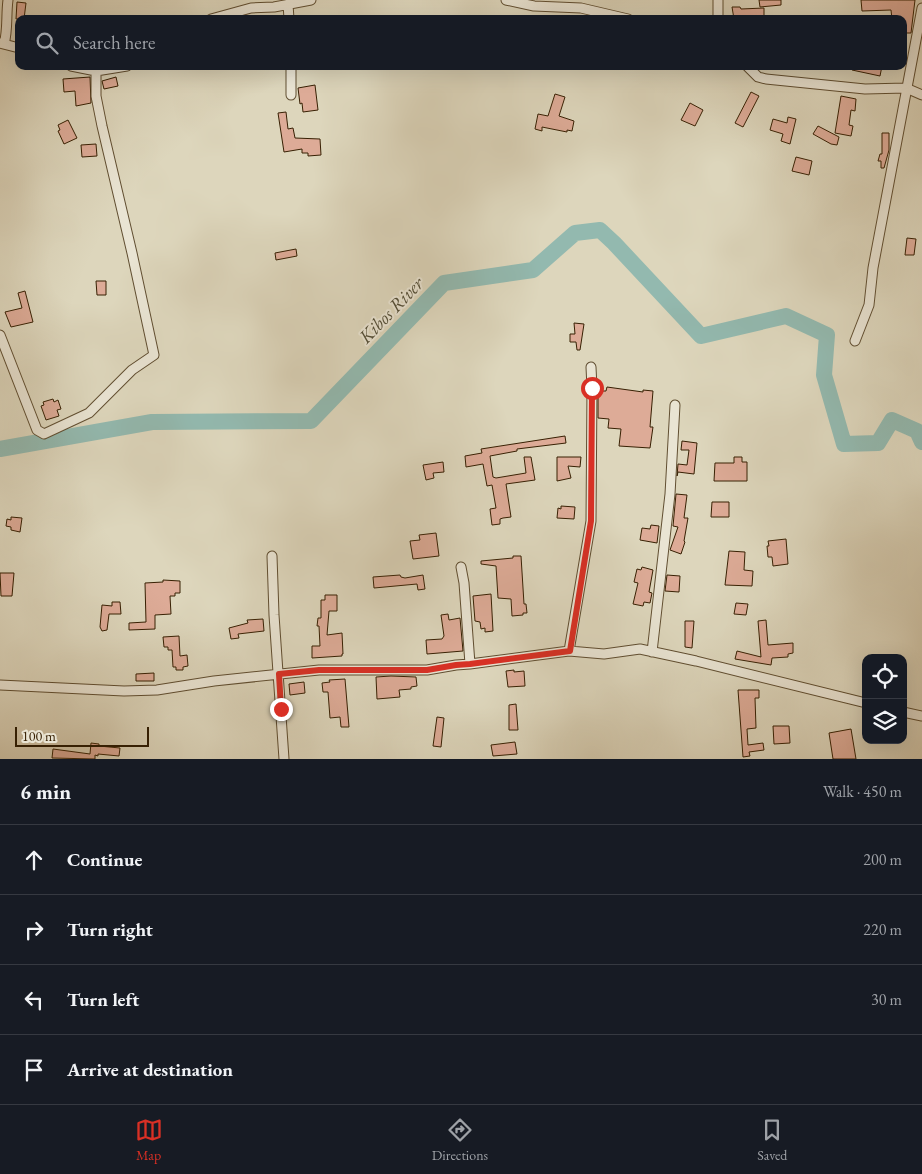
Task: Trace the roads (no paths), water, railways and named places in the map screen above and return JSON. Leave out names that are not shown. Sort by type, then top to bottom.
[{"type":"street","points":[[8,0],[7,36],[2,43],[15,47]]},
{"type":"street","points":[[226,15],[251,8],[311,0]]},
{"type":"street","points":[[506,0],[534,6],[581,8],[611,15]]},
{"type":"street","points":[[718,0],[718,15]]},
{"type":"street","points":[[288,4],[288,15]]},
{"type":"street","points":[[855,341],[871,293],[873,268],[922,8]]},
{"type":"street","points":[[91,70],[102,70]]},
{"type":"street","points":[[291,70],[291,95]]},
{"type":"street","points":[[751,70],[758,77],[766,79],[865,89],[906,88],[922,95]]},
{"type":"street","points":[[0,335],[37,430],[44,434],[89,412],[132,370],[154,355],[102,126],[96,96],[96,71]]},
{"type":"street","points":[[570,651],[591,521],[591,367]]},
{"type":"street","points":[[652,652],[670,494],[675,405]]},
{"type":"street","points":[[272,556],[274,616],[284,759]]},
{"type":"street","points":[[461,567],[464,583],[470,664]]},
{"type":"street","points":[[0,685],[92,690],[157,690],[214,680],[319,670],[427,670],[570,651],[604,654],[640,649],[862,702]]},
{"type":"street","points":[[907,713],[922,716]]},
{"type":"waterway","name":"Kibos River","points":[[0,449],[152,422],[311,421],[444,283],[533,270],[575,233],[600,230],[701,336],[786,316],[827,335],[824,375],[844,444],[878,443],[892,420],[917,431],[922,442]]}]
